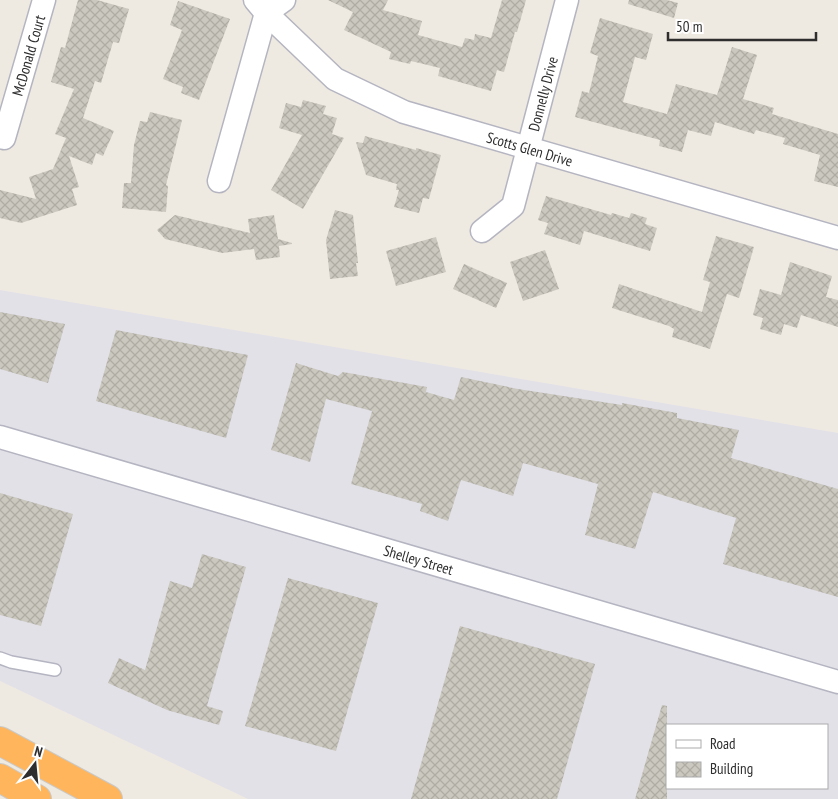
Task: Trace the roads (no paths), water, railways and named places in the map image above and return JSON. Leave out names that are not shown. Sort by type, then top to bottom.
[{"type":"highway","points":[[0,741],[108,799]]},
{"type":"highway","points":[[0,778],[37,799]]},
{"type":"street","name":"McDonald Court","points":[[4,138],[44,0]]},
{"type":"street","points":[[219,181],[260,7],[284,0]]},
{"type":"street","name":"Donnelly Drive","points":[[482,231],[513,206],[567,0]]},
{"type":"street","name":"Scotts Glen Drive","points":[[260,7],[334,79],[404,112],[838,238]]},
{"type":"street","name":"Shelley Street","points":[[0,437],[838,682]]},
{"type":"lane","points":[[0,658],[11,662],[55,670]]}]
